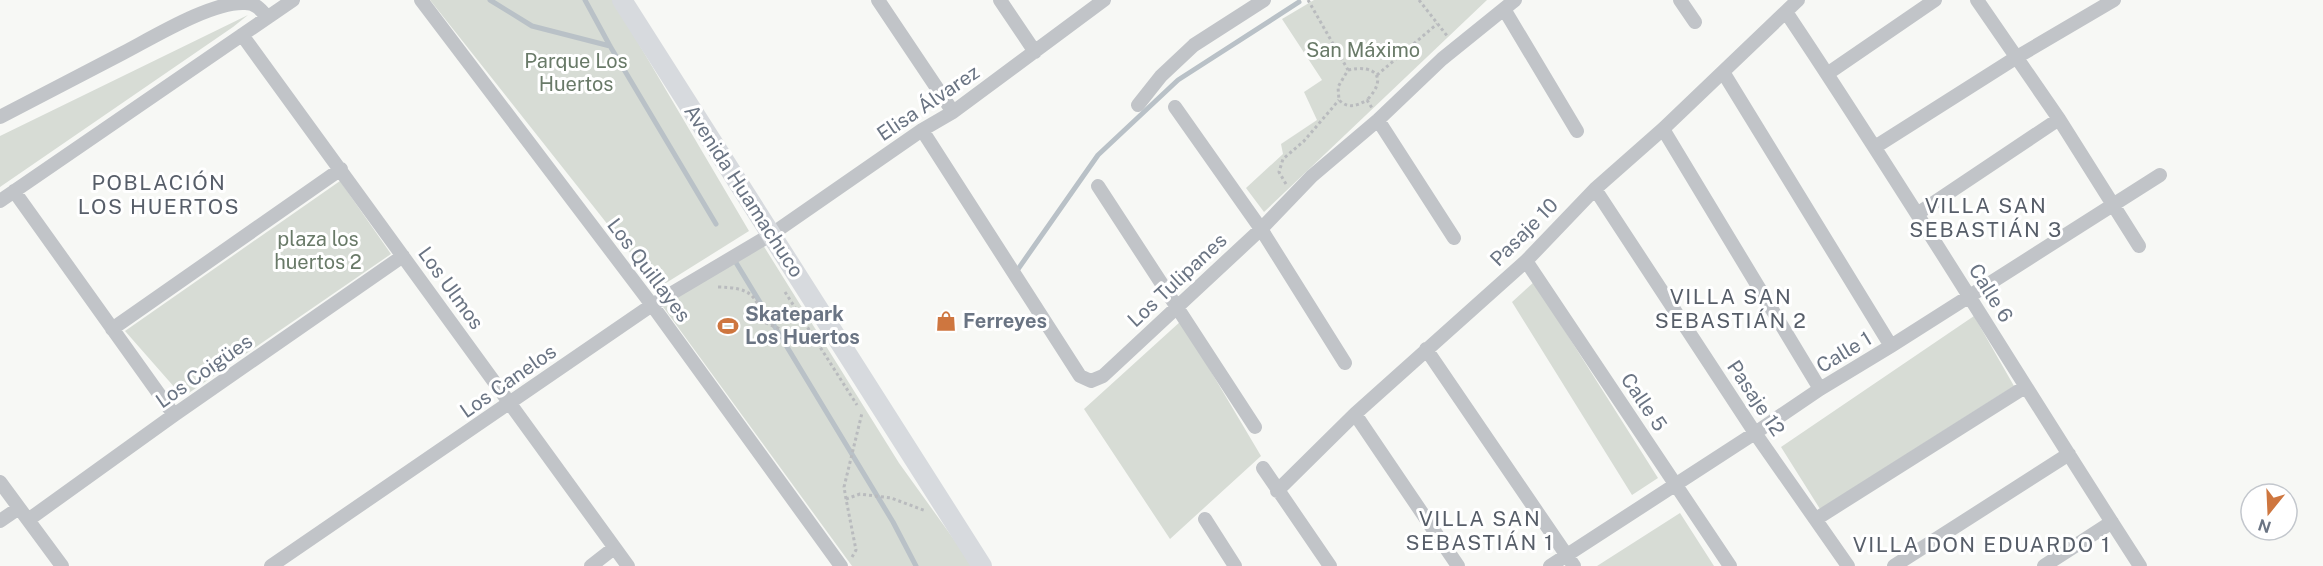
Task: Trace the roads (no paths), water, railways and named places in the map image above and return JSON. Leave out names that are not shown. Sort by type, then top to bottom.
[{"type":"main road","name":"Avenida Huamachuco","points":[[621,0],[982,566]]},
{"type":"street","points":[[0,201],[293,0]]},
{"type":"street","name":"Los Quillayes","points":[[421,0],[651,305],[841,566]]},
{"type":"street","points":[[878,0],[953,112]]},
{"type":"street","points":[[1000,0],[1035,52]]},
{"type":"street","name":"Elisa Álvarez","points":[[772,234],[922,130],[953,112],[1104,0]]},
{"type":"street","points":[[1138,105],[1161,76],[1194,45],[1264,0]]},
{"type":"street","points":[[1680,0],[1695,22]]},
{"type":"street","name":"Pasaje 10","points":[[1277,491],[1355,414],[1526,261],[1594,189],[1663,129],[1798,0]]},
{"type":"street","points":[[1827,74],[1935,0]]},
{"type":"street","points":[[1977,0],[2059,119],[2139,246]]},
{"type":"street","points":[[1875,147],[2106,2]]},
{"type":"street","points":[[0,117],[177,25],[217,9],[236,3],[247,3],[256,5],[267,17]]},
{"type":"street","points":[[1509,4],[1577,131]]},
{"type":"street","name":"Los Tulipanes","points":[[922,130],[1080,376],[1091,381],[1103,376],[1261,229],[1312,176],[1378,120],[1442,58],[1509,4]]},
{"type":"street","name":"Calle 6","points":[[1786,12],[1970,295],[2025,387],[2140,566]]},
{"type":"street","name":"Los Ulmos","points":[[242,35],[628,566]]},
{"type":"street","points":[[1722,72],[1891,346]]},
{"type":"street","points":[[1175,107],[1261,229],[1345,363]]},
{"type":"street","points":[[1917,214],[2059,119]]},
{"type":"street","points":[[1378,120],[1454,238]]},
{"type":"street","points":[[1663,129],[1820,389]]},
{"type":"street","points":[[112,329],[342,170]]},
{"type":"street","name":"Calle 1","points":[[1550,566],[1571,561],[1677,485],[1820,389],[2160,174]]},
{"type":"street","points":[[1098,186],[1255,428]]},
{"type":"street","name":"Pasaje 12","points":[[1594,189],[1755,433],[1848,566]]},
{"type":"street","points":[[14,191],[174,415]]},
{"type":"street","name":"Los Canelos","points":[[279,564],[651,305],[772,234]]},
{"type":"street","name":"Los Coigües","points":[[28,520],[174,415],[404,256]]},
{"type":"street","name":"Calle 5","points":[[1526,261],[1730,566]]},
{"type":"street","points":[[1426,349],[1571,561]]},
{"type":"street","points":[[1816,519],[2025,387]]},
{"type":"street","points":[[1355,414],[1458,566]]},
{"type":"street","points":[[1894,566],[2069,454]]},
{"type":"street","points":[[1263,468],[1329,566]]},
{"type":"street","points":[[0,482],[62,566]]},
{"type":"street","points":[[0,521],[19,508]]},
{"type":"street","points":[[1205,519],[1235,566]]},
{"type":"street","points":[[2044,566],[2112,522]]},
{"type":"street","points":[[591,566],[614,548]]},
{"type":"waterway","points":[[490,0],[532,26],[610,46]]},
{"type":"waterway","points":[[585,0],[716,224]]},
{"type":"waterway","points":[[1016,272],[1098,155],[1178,80],[1299,2]]},
{"type":"waterway","points":[[735,261],[893,522],[916,566]]},
{"type":"place","name":"Ferreyes","points":[[946,321]]},
{"type":"place","name":"Skatepark Los Huertos","points":[[728,326]]},
{"type":"district","name":"POBLACIÓN LOS HUERTOS","points":[[159,195]]},
{"type":"district","name":"VILLA SAN SEBASTIÁN 3","points":[[1986,218]]},
{"type":"district","name":"VILLA SAN SEBASTIÁN 2","points":[[1731,309]]},
{"type":"district","name":"VILLA SAN SEBASTIÁN 1","points":[[1480,531]]},
{"type":"district","name":"VILLA DON EDUARDO 1","points":[[1982,545]]},
{"type":"park label","name":"San Máximo","points":[[1363,50]]},
{"type":"park label","name":"Parque Los Huertos","points":[[576,72]]},
{"type":"park label","name":"plaza los huertos 2","points":[[318,250]]}]
